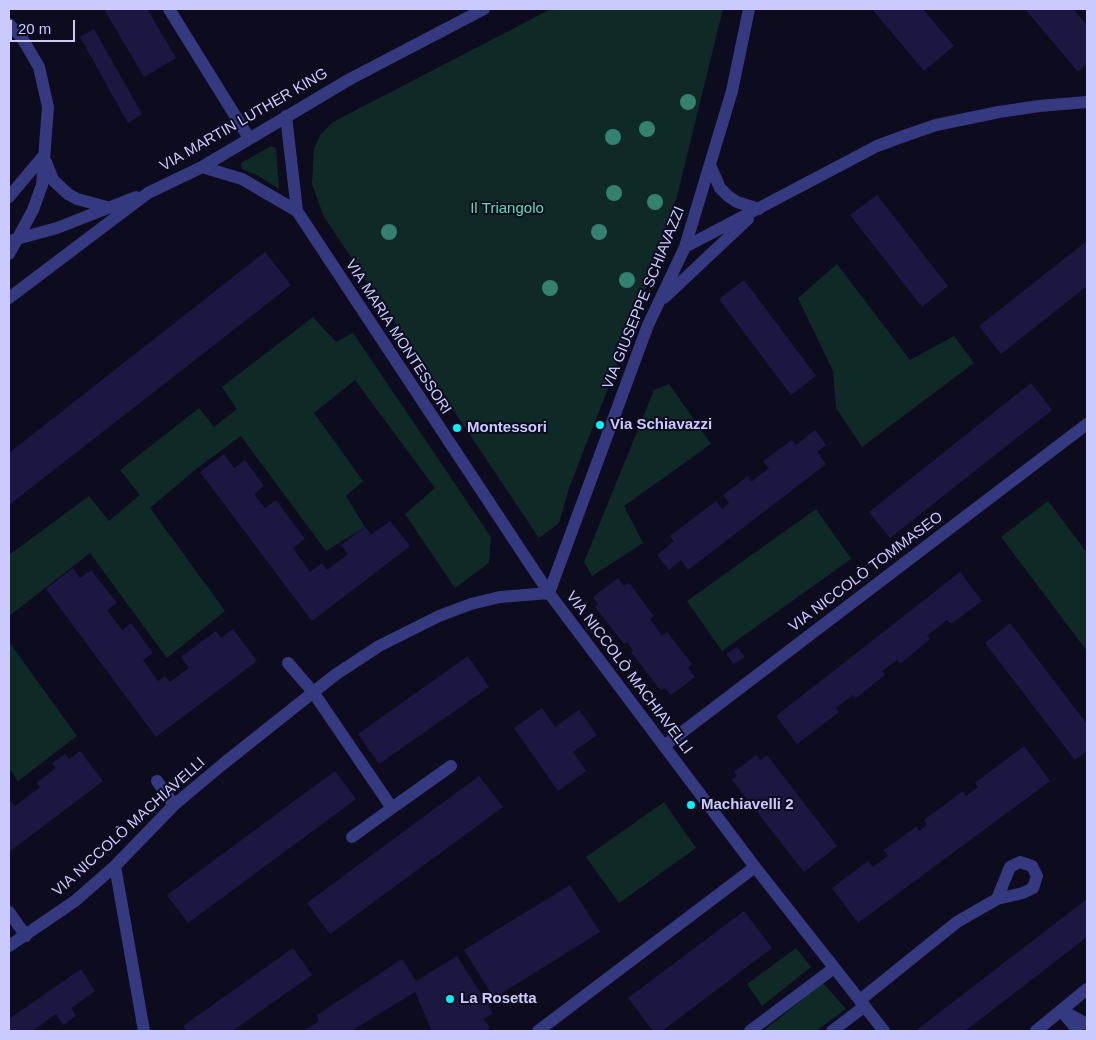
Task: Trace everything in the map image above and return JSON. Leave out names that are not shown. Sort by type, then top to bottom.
[{"type":"street","points":[[169,9],[249,138]]},
{"type":"street","name":"VIA MARTIN LUTHER KING","points":[[9,298],[148,193],[202,166],[350,79],[484,9]]},
{"type":"street","name":"VIA GIUSEPPE SCHIAVAZZI","points":[[549,593],[646,331],[685,247],[732,91],[749,9]]},
{"type":"street","points":[[9,24],[31,50],[45,87],[48,107],[38,196],[14,240],[9,254]]},
{"type":"street","points":[[685,247],[877,146],[936,125],[1039,106],[1087,102]]},
{"type":"street","points":[[286,116],[296,211]]},
{"type":"street","points":[[9,197],[44,155]]},
{"type":"street","points":[[44,155],[53,180],[62,190],[77,199],[107,207]]},
{"type":"street","points":[[710,165],[720,188],[728,196],[737,202],[759,209]]},
{"type":"street","name":"VIA MARIA MONTESSORI","points":[[202,166],[242,179],[296,211],[549,593]]},
{"type":"street","points":[[14,240],[57,228],[107,207],[148,193]]},
{"type":"street","points":[[660,302],[759,209]]},
{"type":"street","name":"VIA NICCOLÒ TOMMASEO","points":[[664,746],[1087,424]]},
{"type":"street","name":"VIA NICCOLÒ MACHIAVELLI","points":[[9,946],[75,901],[115,866],[174,805],[313,692],[379,646],[439,616],[472,604],[500,597],[549,593],[755,867],[884,1031]]},
{"type":"street","points":[[288,663],[313,692],[392,808]]},
{"type":"street","points":[[352,837],[452,766]]},
{"type":"street","points":[[157,781],[174,805]]},
{"type":"street","points":[[115,866],[144,1031]]},
{"type":"street","points":[[538,1031],[755,867]]},
{"type":"street","points":[[832,1031],[957,922],[997,899]]},
{"type":"street","points":[[9,912],[26,936]]},
{"type":"street","points":[[750,1031],[834,968]]},
{"type":"street","points":[[1036,1031],[1087,989]]},
{"type":"street","points":[[1061,1010],[1087,1024]]},
{"type":"street","points":[[1061,1010],[1078,1031]]},
{"type":"green space","name":"Il Triangolo","points":[[551,9],[723,9],[677,196],[634,322],[569,488],[559,523],[539,538],[324,217],[312,184],[314,149],[320,135],[333,122]]},
{"type":"green space","points":[[271,146],[276,148],[279,189],[259,176],[242,169],[241,163]]},
{"type":"green space","points":[[837,264],[910,360],[954,336],[974,363],[862,447],[836,408],[833,371],[798,298]]},
{"type":"green space","points":[[313,317],[336,342],[353,333],[491,537],[489,563],[455,588],[405,514],[435,488],[355,380],[314,413],[363,481],[346,496],[365,527],[326,551],[241,436],[196,469],[150,508],[225,611],[167,658],[90,553],[9,616],[9,555],[89,496],[109,521],[140,495],[120,470],[199,408],[214,427],[237,409],[222,387]]},
{"type":"green space","points":[[669,384],[711,444],[624,506],[643,543],[592,576],[584,562],[654,390]]},
{"type":"green space","points":[[1048,501],[1087,553],[1087,651],[1001,537]]},
{"type":"green space","points":[[816,509],[851,559],[722,651],[687,601]]},
{"type":"green space","points":[[9,642],[77,736],[18,781],[9,768]]},
{"type":"green space","points":[[664,802],[696,848],[619,903],[586,857]]},
{"type":"green space","points":[[796,948],[811,967],[762,1006],[747,984]]},
{"type":"green space","points":[[823,983],[846,1009],[816,1031],[763,1031]]},
{"type":"building","points":[[104,9],[147,9],[176,58],[144,77]]},
{"type":"building","points":[[872,9],[923,9],[954,46],[924,71]]},
{"type":"building","points":[[1025,9],[1073,9],[1087,25],[1087,63],[1078,72]]},
{"type":"building","points":[[94,29],[142,114],[128,123],[80,37]]},
{"type":"building","points":[[877,195],[948,286],[922,307],[850,215]]},
{"type":"building","points":[[1087,241],[1087,286],[1001,354],[979,326]]},
{"type":"building","points":[[265,252],[291,285],[9,505],[9,453]]},
{"type":"building","points":[[744,280],[816,376],[791,395],[719,299]]},
{"type":"building","points":[[1031,383],[1052,410],[890,538],[869,512]]},
{"type":"building","points":[[815,430],[826,445],[817,452],[826,464],[688,570],[681,560],[669,570],[657,555],[674,541],[670,536],[716,501],[722,509],[729,503],[723,495],[748,476],[751,482],[769,468],[763,461],[792,440],[796,445]]},
{"type":"building","points":[[224,454],[234,468],[245,460],[264,486],[254,494],[265,508],[276,500],[305,539],[293,548],[310,572],[322,563],[327,570],[348,554],[341,545],[365,527],[371,535],[390,521],[410,546],[312,621],[200,472]]},
{"type":"building","points":[[73,568],[80,578],[91,570],[117,603],[107,610],[122,630],[131,623],[153,653],[143,660],[158,681],[165,676],[170,682],[189,668],[181,657],[216,631],[221,638],[233,629],[257,661],[156,737],[46,589]]},
{"type":"building","points":[[960,572],[982,601],[951,624],[947,620],[927,636],[930,639],[900,664],[897,660],[882,671],[885,675],[856,698],[853,695],[836,708],[839,712],[797,744],[776,716]]},
{"type":"building","points":[[618,578],[624,586],[629,583],[654,616],[650,619],[662,636],[667,632],[692,664],[688,668],[695,677],[671,695],[665,688],[661,691],[631,652],[633,651],[627,642],[624,644],[595,607],[598,604],[593,597]]},
{"type":"building","points":[[1010,623],[1087,724],[1087,751],[1075,760],[985,643]]},
{"type":"building","points":[[737,647],[745,657],[734,664],[726,654]]},
{"type":"building","points":[[468,656],[489,687],[379,764],[358,734]]},
{"type":"building","points":[[542,708],[555,727],[579,710],[597,735],[573,752],[586,771],[558,791],[514,728]]},
{"type":"building","points":[[1024,746],[1050,781],[858,923],[832,888],[868,861],[873,867],[888,856],[884,850],[916,827],[919,831],[927,825],[924,820],[963,791],[966,796],[978,787],[975,783]]},
{"type":"building","points":[[80,751],[103,781],[9,852],[9,799],[15,806],[40,787],[36,783],[56,768],[52,763],[65,754],[69,759]]},
{"type":"building","points":[[756,755],[760,760],[767,755],[837,846],[804,872],[732,780],[737,776],[734,772]]},
{"type":"building","points":[[335,771],[356,799],[188,923],[167,895]]},
{"type":"building","points":[[479,776],[503,807],[330,934],[307,903]]},
{"type":"building","points":[[570,885],[600,932],[494,998],[464,950]]},
{"type":"building","points":[[1087,899],[1087,937],[965,1031],[919,1031],[918,1029]]},
{"type":"building","points":[[744,911],[772,948],[662,1031],[653,1031],[628,998]]},
{"type":"building","points":[[293,948],[312,975],[232,1031],[187,1031],[183,1026]]},
{"type":"building","points":[[457,956],[493,1013],[484,1019],[490,1028],[485,1031],[432,1031],[415,992],[351,1031],[304,1031],[319,1021],[317,1015],[402,959],[416,981]]},
{"type":"building","points":[[81,969],[95,991],[71,1008],[76,1016],[63,1025],[56,1014],[32,1031],[9,1031],[9,1019]]},
{"type":"place","name":"Via Schiavazzi","points":[[600,425]]},
{"type":"place","name":"Montessori","points":[[457,428]]},
{"type":"place","name":"Machiavelli 2","points":[[691,805]]},
{"type":"place","name":"La Rosetta","points":[[450,999]]}]
